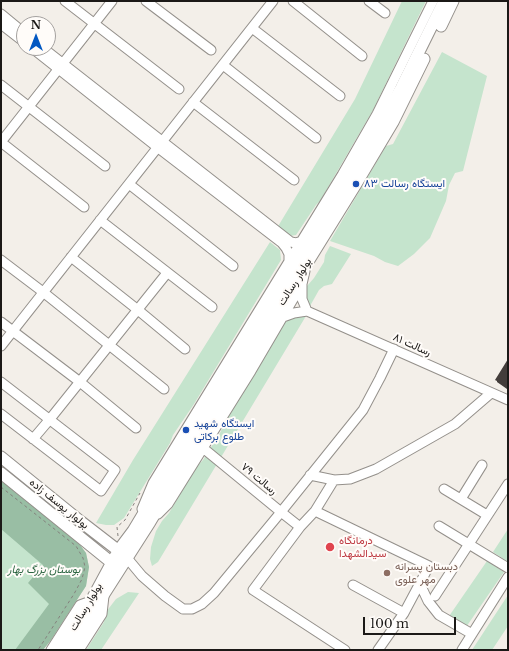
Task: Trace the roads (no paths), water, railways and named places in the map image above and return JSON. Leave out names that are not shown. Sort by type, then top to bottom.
[{"type":"main road","name":"بولوار رسالت","points":[[123,554],[133,531],[349,179],[401,88],[444,1]]},
{"type":"main road","name":"بولوار رسالت","points":[[123,554],[150,522],[393,122],[453,1]]},
{"type":"main road","name":"بولوار یوسف زاده","points":[[1,456],[80,521],[123,554]]},
{"type":"main road","name":"بولوار یوسف زاده","points":[[1,473],[115,566]]},
{"type":"main road","points":[[115,566],[123,554]]},
{"type":"main road","name":"بولوار رسالت","points":[[69,650],[95,611],[104,594],[115,566]]},
{"type":"main road","name":"بولوار رسالت","points":[[60,650],[115,566]]},
{"type":"street","points":[[65,1],[179,89]]},
{"type":"street","points":[[84,207],[1,142],[112,1]]},
{"type":"street","points":[[146,1],[210,50]]},
{"type":"street","points":[[1,346],[273,1]]},
{"type":"street","points":[[293,1],[362,56]]},
{"type":"street","points":[[369,1],[385,13]]},
{"type":"street","points":[[133,531],[152,483],[342,175],[377,114],[433,1]]},
{"type":"street","points":[[1,14],[16,26]]},
{"type":"street","points":[[1,24],[16,36]]},
{"type":"street","points":[[252,28],[340,96]]},
{"type":"street","points":[[44,56],[60,66],[284,240],[296,243],[302,241]]},
{"type":"street","points":[[51,56],[60,66]]},
{"type":"street","points":[[223,65],[316,138]]},
{"type":"street","points":[[1,85],[105,166]]},
{"type":"street","points":[[193,102],[294,180]]},
{"type":"street","points":[[129,184],[233,266]]},
{"type":"street","points":[[100,220],[212,307]]},
{"type":"street","points":[[284,240],[289,254],[289,262]]},
{"type":"street","points":[[71,257],[185,349]]},
{"type":"street","points":[[1,260],[164,389]]},
{"type":"street","points":[[283,317],[294,313],[307,311],[302,299],[302,284],[306,264]]},
{"type":"street","points":[[33,439],[167,273]]},
{"type":"street","points":[[150,522],[168,504],[251,371],[302,284]]},
{"type":"street","name":"رسالت ۸۱","points":[[307,311],[508,400]]},
{"type":"street","points":[[1,322],[80,382],[136,428]]},
{"type":"street","points":[[123,554],[142,576],[165,596],[183,608],[192,609],[202,604],[214,593],[363,410],[394,350]]},
{"type":"street","points":[[1,382],[115,470],[101,491],[1,414]]},
{"type":"street","points":[[310,475],[334,480],[350,479],[376,470],[456,424],[492,393]]},
{"type":"street","name":"رسالت ۷۹","points":[[203,448],[300,527]]},
{"type":"street","points":[[461,499],[482,465]]},
{"type":"street","points":[[334,480],[315,511],[300,527],[253,590],[345,650]]},
{"type":"street","points":[[436,596],[508,484]]},
{"type":"street","points":[[444,489],[487,516]]},
{"type":"street","points":[[315,511],[429,566],[404,613],[378,650]]},
{"type":"street","points":[[439,526],[508,568]]},
{"type":"street","points":[[462,650],[508,577]]},
{"type":"street","points":[[420,584],[428,601],[439,615],[472,634]]},
{"type":"street","points":[[354,585],[404,613]]},
{"type":"street","points":[[79,650],[102,614],[104,594]]},
{"type":"street","points":[[52,650],[80,605],[91,601]]},
{"type":"place","name":"ایستگاه رسالت ۸۳","points":[[356,184]]},
{"type":"place","name":"ایستگاه شهید طلوع برکاتی","points":[[186,430]]},
{"type":"place","name":"درمانگاه سیدالشهدا","points":[[330,547]]},
{"type":"place","name":"دبستان پسرانه مهر علوی","points":[[387,573]]},
{"type":"park label","name":"بوستان بزرگ بهار","points":[[44,570]]}]
